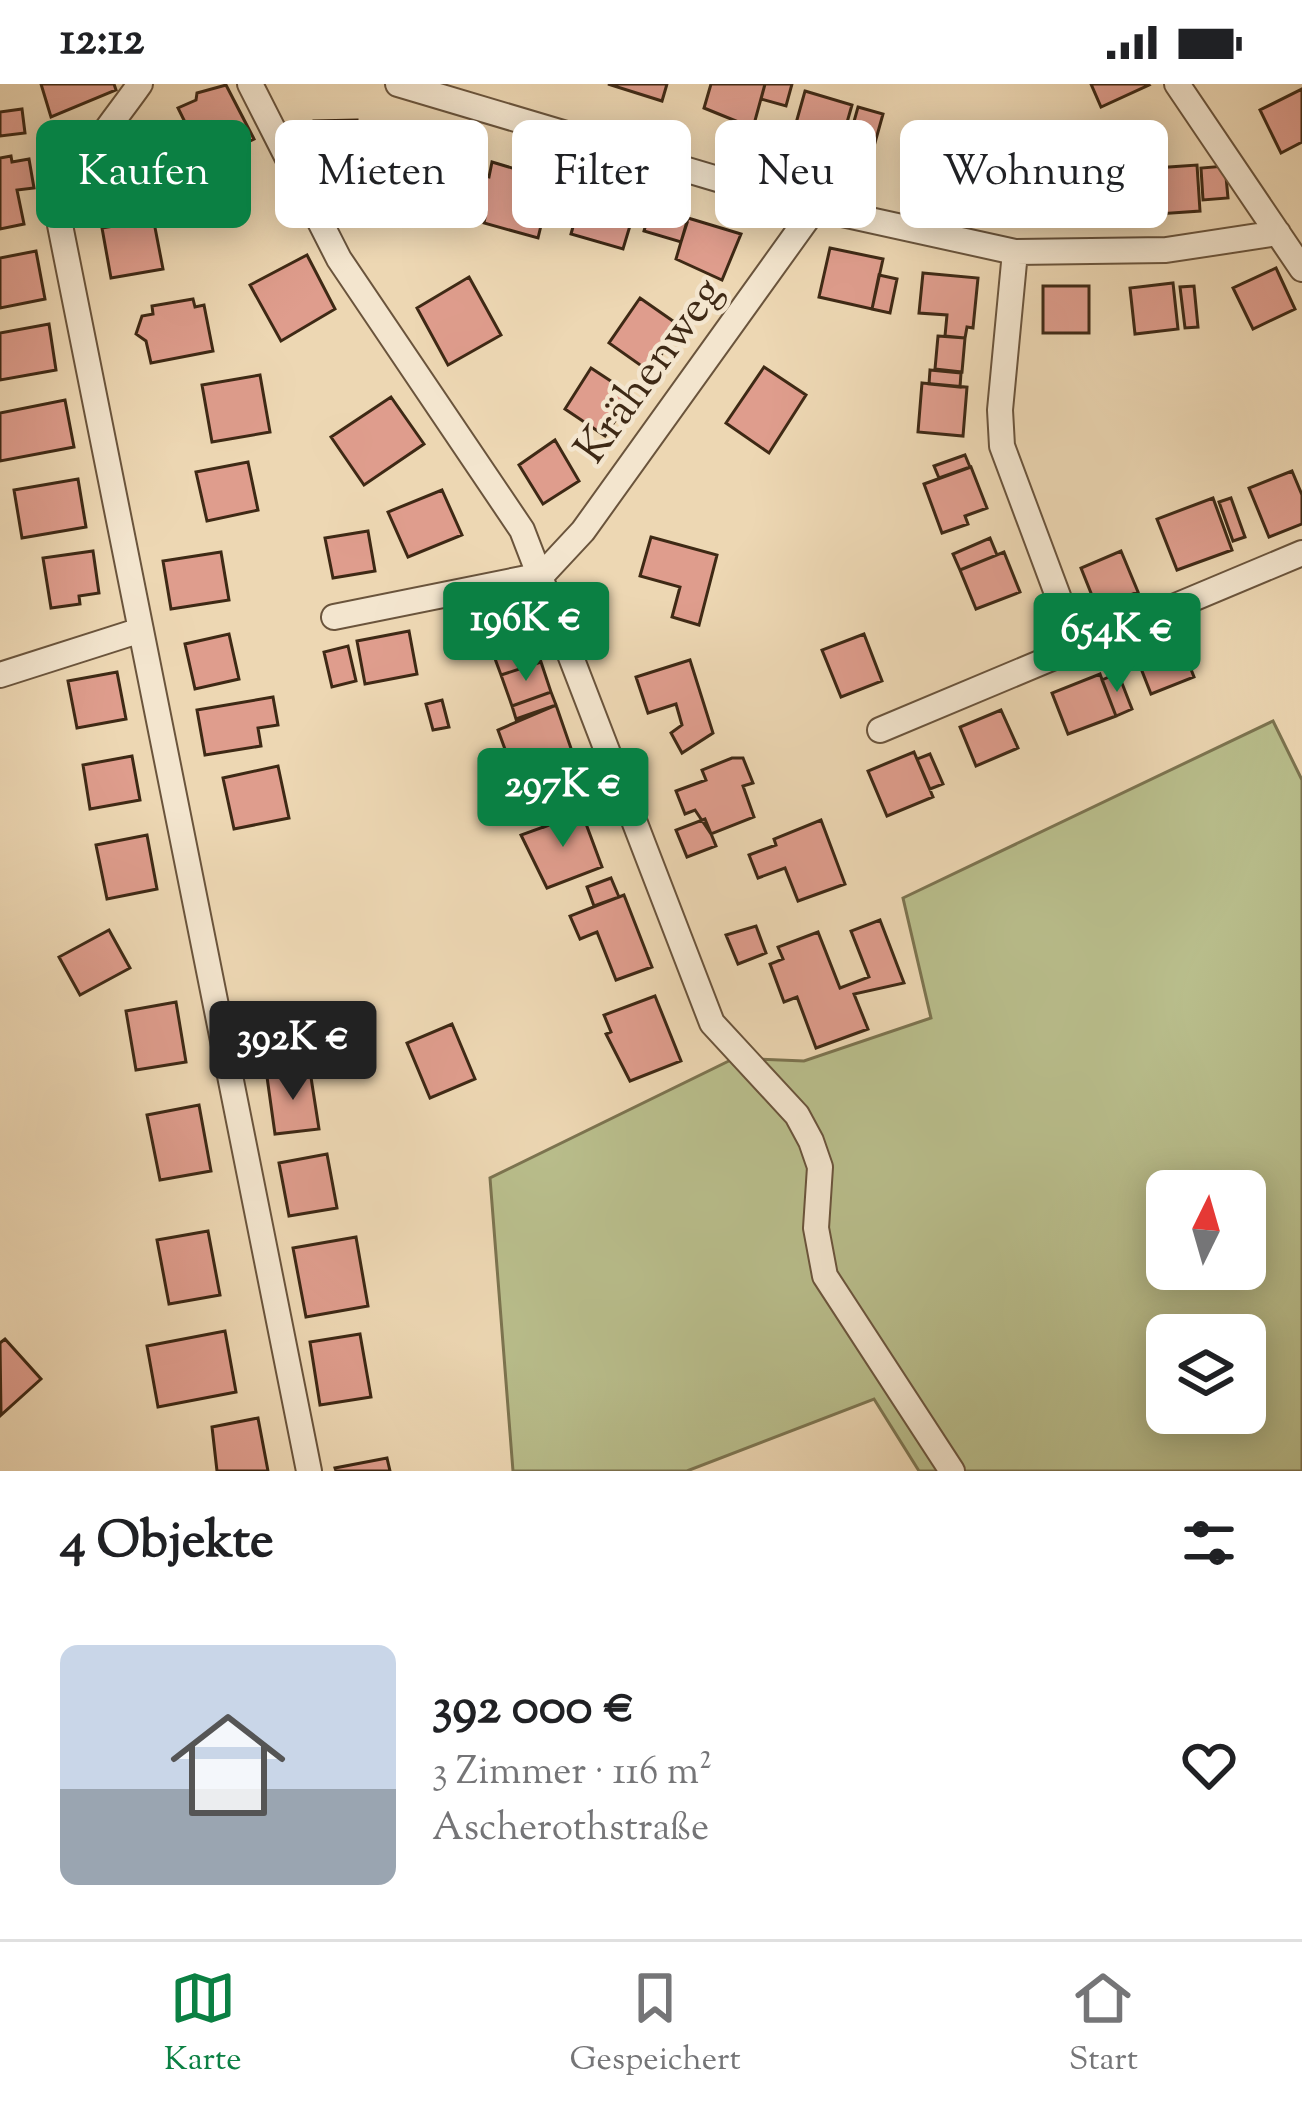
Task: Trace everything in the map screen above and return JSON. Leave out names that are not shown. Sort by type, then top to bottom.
[{"type":"street","points":[[140,84],[63,200],[60,225],[309,1471]]},
{"type":"street","points":[[250,84],[339,259],[521,530],[542,574],[712,1023],[797,1115],[811,1141],[820,1167],[816,1228],[826,1276],[952,1471]]},
{"type":"street","points":[[398,84],[715,178]]},
{"type":"street","points":[[1177,84],[1302,269]]},
{"type":"street","points":[[876,222],[1015,252],[1166,250],[1278,233]]},
{"type":"street","name":"Krähenweg","points":[[542,574],[583,531],[800,228]]},
{"type":"street","points":[[1015,252],[1000,410],[1002,446],[1077,647]]},
{"type":"street","points":[[880,730],[1302,554]]},
{"type":"street","points":[[334,616],[542,574]]},
{"type":"street","points":[[0,674],[141,630]]},
{"type":"green space","points":[[1273,721],[1302,780],[1302,1471],[919,1471],[874,1399],[687,1471],[513,1471],[490,1178],[735,1058],[804,1061],[931,1018],[903,898]]},
{"type":"building","points":[[41,84],[114,84],[116,90],[51,117]]},
{"type":"building","points":[[608,84],[667,84],[662,101]]},
{"type":"building","points":[[711,84],[765,84],[755,120],[733,120],[704,108]]},
{"type":"building","points":[[765,84],[792,84],[786,106],[761,99]]},
{"type":"building","points":[[1091,84],[1148,84],[1149,85],[1101,107]]},
{"type":"building","points":[[226,85],[244,120],[184,120],[178,108],[196,100],[197,93]]},
{"type":"building","points":[[1302,89],[1302,142],[1281,153],[1260,110]]},
{"type":"building","points":[[805,91],[852,105],[848,120],[797,120]]},
{"type":"building","points":[[858,107],[883,114],[876,139],[876,120],[854,120]]},
{"type":"building","points":[[22,109],[25,133],[0,136],[0,112]]},
{"type":"building","points":[[11,156],[12,162],[29,159],[34,188],[17,190],[24,224],[0,229],[0,158]]},
{"type":"building","points":[[492,162],[512,168],[512,228],[540,228],[538,238],[488,224]]},
{"type":"building","points":[[1197,165],[1200,211],[1168,213],[1168,167]]},
{"type":"building","points":[[1225,166],[1228,198],[1203,200],[1201,168]]},
{"type":"building","points":[[691,219],[741,234],[722,280],[676,259]]},
{"type":"building","points":[[102,228],[155,228],[163,269],[111,278]]},
{"type":"building","points":[[573,228],[629,228],[623,249],[571,234]]},
{"type":"building","points":[[645,228],[685,228],[681,242]]},
{"type":"building","points":[[830,248],[883,259],[872,309],[819,297]]},
{"type":"building","points":[[36,251],[45,299],[0,308],[0,258]]},
{"type":"building","points":[[307,255],[335,309],[281,341],[250,285]]},
{"type":"building","points":[[1276,268],[1295,309],[1253,329],[1233,288]]},
{"type":"building","points":[[923,273],[978,278],[973,328],[967,327],[965,338],[945,336],[947,315],[919,313]]},
{"type":"building","points":[[879,275],[897,279],[890,313],[872,309]]},
{"type":"building","points":[[469,277],[501,335],[448,365],[417,308]]},
{"type":"building","points":[[1173,283],[1178,329],[1135,334],[1130,288]]},
{"type":"building","points":[[1043,286],[1089,286],[1089,333],[1043,333]]},
{"type":"building","points":[[1194,286],[1198,327],[1185,328],[1180,287]]},
{"type":"building","points":[[640,298],[680,326],[650,372],[609,343]]},
{"type":"building","points":[[193,299],[195,307],[204,305],[213,351],[151,363],[146,341],[136,334],[142,316],[153,314],[152,306]]},
{"type":"building","points":[[49,324],[56,370],[0,380],[0,333]]},
{"type":"building","points":[[938,336],[965,338],[962,372],[935,369]]},
{"type":"building","points":[[764,367],[806,395],[769,453],[726,423]]},
{"type":"building","points":[[591,368],[632,395],[605,436],[565,409]]},
{"type":"building","points":[[930,370],[961,373],[960,387],[929,384]]},
{"type":"building","points":[[260,375],[270,432],[212,442],[202,385]]},
{"type":"building","points":[[922,383],[967,387],[963,436],[918,432]]},
{"type":"building","points":[[391,397],[424,444],[364,485],[331,437]]},
{"type":"building","points":[[65,400],[74,447],[0,461],[0,413]]},
{"type":"building","points":[[555,440],[579,481],[543,504],[519,465]]},
{"type":"building","points":[[965,455],[970,467],[939,478],[934,466]]},
{"type":"building","points":[[248,462],[258,510],[207,521],[196,472]]},
{"type":"building","points":[[971,467],[987,508],[965,516],[968,524],[942,533],[924,484]]},
{"type":"building","points":[[1292,471],[1302,495],[1302,524],[1269,537],[1249,488]]},
{"type":"building","points":[[78,479],[86,527],[22,538],[14,490]]},
{"type":"building","points":[[442,490],[462,535],[408,557],[388,512]]},
{"type":"building","points":[[1213,498],[1232,550],[1177,570],[1157,519]]},
{"type":"building","points":[[1231,498],[1245,537],[1233,541],[1219,502]]},
{"type":"building","points":[[368,531],[375,571],[333,578],[325,538]]},
{"type":"building","points":[[651,537],[717,555],[699,625],[672,617],[680,587],[640,576]]},
{"type":"building","points":[[990,538],[997,555],[960,570],[953,554]]},
{"type":"building","points":[[93,551],[99,593],[79,596],[80,604],[51,608],[43,558]]},
{"type":"building","points":[[1121,551],[1138,592],[1097,608],[1081,568]]},
{"type":"building","points":[[221,552],[229,600],[171,609],[163,561]]},
{"type":"building","points":[[1004,552],[1020,592],[976,609],[960,570]]},
{"type":"building","points":[[524,613],[541,662],[501,675],[491,648],[466,657],[463,634]]},
{"type":"building","points":[[409,631],[417,674],[365,684],[357,641]]},
{"type":"building","points":[[229,634],[239,679],[195,689],[185,644]]},
{"type":"building","points":[[864,634],[882,681],[841,697],[822,650]]},
{"type":"building","points":[[1178,636],[1194,677],[1151,694],[1135,653]]},
{"type":"building","points":[[348,646],[356,681],[332,687],[324,652]]},
{"type":"building","points":[[690,660],[713,733],[682,753],[671,733],[682,725],[676,704],[648,713],[636,677]]},
{"type":"building","points":[[541,662],[551,692],[512,706],[501,675]]},
{"type":"building","points":[[117,672],[126,719],[77,728],[68,681]]},
{"type":"building","points":[[1118,673],[1132,709],[1116,716],[1102,680]]},
{"type":"building","points":[[1100,674],[1116,716],[1068,734],[1052,693]]},
{"type":"building","points":[[551,692],[556,705],[516,719],[512,706]]},
{"type":"building","points":[[273,697],[278,725],[258,728],[261,746],[205,755],[197,710]]},
{"type":"building","points":[[442,700],[449,727],[433,730],[426,704]]},
{"type":"building","points":[[556,705],[574,757],[533,772],[535,778],[518,785],[498,730]]},
{"type":"building","points":[[1001,710],[1018,748],[976,766],[960,727]]},
{"type":"building","points":[[914,752],[933,797],[887,816],[868,771]]},
{"type":"building","points":[[930,754],[943,784],[930,789],[917,759]]},
{"type":"building","points":[[132,756],[140,800],[90,809],[83,765]]},
{"type":"building","points":[[743,758],[753,783],[743,786],[754,817],[711,834],[695,810],[685,814],[676,791],[706,780],[702,770]]},
{"type":"building","points":[[278,766],[289,818],[234,829],[223,778]]},
{"type":"building","points":[[578,797],[584,812],[544,827],[539,811]]},
{"type":"building","points":[[582,813],[602,867],[547,888],[521,835]]},
{"type":"building","points":[[705,819],[716,846],[687,857],[676,830]]},
{"type":"building","points":[[821,820],[845,884],[798,901],[785,868],[758,878],[749,855]]},
{"type":"building","points":[[147,835],[157,889],[107,899],[96,845]]},
{"type":"building","points":[[611,878],[619,897],[594,906],[587,887]]},
{"type":"building","points":[[624,895],[652,967],[616,980],[597,932],[580,939],[570,916]]},
{"type":"building","points":[[880,920],[904,983],[854,994],[868,1029],[816,1048],[797,997],[784,1002],[770,964],[783,959],[778,947],[818,932],[840,988],[869,977],[851,931]]},
{"type":"building","points":[[756,926],[766,953],[738,964],[726,935]]},
{"type":"building","points":[[109,930],[130,968],[80,995],[59,957]]},
{"type":"building","points":[[655,996],[681,1061],[630,1081],[606,1034],[611,1032],[604,1015]]},
{"type":"building","points":[[176,1002],[186,1062],[136,1070],[126,1011]]},
{"type":"building","points":[[452,1024],[475,1079],[430,1098],[407,1043]]},
{"type":"building","points":[[310,1071],[319,1129],[275,1134],[267,1077]]},
{"type":"building","points":[[199,1105],[211,1171],[160,1180],[147,1115]]},
{"type":"building","points":[[327,1154],[337,1208],[289,1216],[279,1163]]},
{"type":"building","points":[[208,1231],[220,1295],[169,1304],[157,1240]]},
{"type":"building","points":[[356,1237],[368,1306],[306,1317],[293,1248]]},
{"type":"building","points":[[225,1331],[236,1392],[158,1407],[147,1346]]},
{"type":"building","points":[[360,1334],[371,1397],[320,1405],[310,1342]]},
{"type":"building","points":[[5,1339],[41,1379],[1,1415],[0,1343]]},
{"type":"building","points":[[258,1418],[268,1471],[217,1471],[212,1427]]},
{"type":"building","points":[[387,1458],[390,1471],[335,1468]]}]
